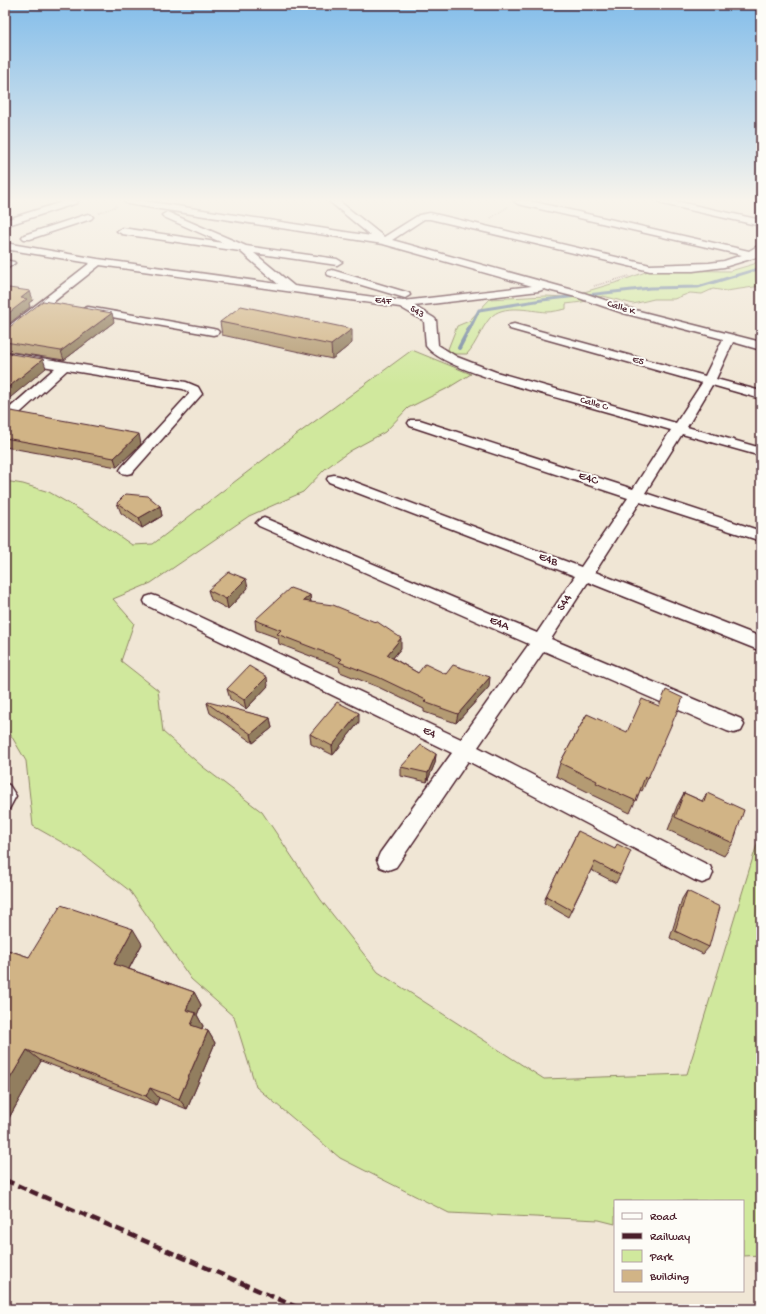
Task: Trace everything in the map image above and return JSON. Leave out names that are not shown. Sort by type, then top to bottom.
[{"type":"street","points":[[5,334],[98,262]]},
{"type":"street","name":"E4F","points":[[100,262],[403,304],[548,288]]},
{"type":"street","points":[[260,262],[292,289]]},
{"type":"street","name":"Calle K","points":[[458,262],[548,288],[580,295],[627,311],[761,346]]},
{"type":"street","points":[[626,262],[650,268],[679,268],[734,262]]},
{"type":"street","points":[[332,273],[425,301]]},
{"type":"street","points":[[46,302],[61,305]]},
{"type":"street","name":"S43","points":[[403,304],[430,320],[432,346]]},
{"type":"street","points":[[76,308],[213,332]]},
{"type":"street","name":"E5","points":[[514,327],[761,395]]},
{"type":"street","name":"S44","points":[[388,860],[540,642],[585,574],[679,429],[708,381],[729,338]]},
{"type":"street","name":"Calle C","points":[[432,346],[456,362],[492,374],[761,452]]},
{"type":"street","points":[[5,356],[186,386],[194,390],[196,394],[194,397],[127,470]]},
{"type":"street","points":[[5,419],[64,366]]},
{"type":"street","name":"E4C","points":[[415,423],[761,536]]},
{"type":"street","name":"E4B","points":[[334,479],[585,574],[761,644]]},
{"type":"street","name":"E4A","points":[[264,523],[734,725]]},
{"type":"street","name":"E4","points":[[152,601],[465,750],[702,873]]},
{"type":"lane","points":[[5,268],[12,263],[7,262]]},
{"type":"lane","points":[[5,788],[11,796],[5,806]]},
{"type":"path","points":[[568,292],[614,281],[650,268]]},
{"type":"green space","points":[[761,262],[761,286],[726,291],[713,289],[702,294],[690,293],[674,299],[654,299],[633,304],[603,296],[582,302],[566,304],[566,309],[552,312],[509,309],[495,313],[490,318],[467,354],[451,354],[448,349],[457,326],[469,321],[490,299],[545,296],[567,297],[618,282],[651,270],[730,271]]},
{"type":"green space","points":[[412,350],[471,374],[448,388],[408,408],[385,432],[350,451],[325,469],[303,492],[249,516],[151,583],[113,599],[134,623],[121,661],[158,690],[163,732],[203,767],[262,812],[321,900],[378,972],[544,1079],[687,1074],[761,831],[761,1255],[744,1256],[744,1200],[614,1200],[614,1224],[599,1220],[449,1213],[340,1158],[256,1087],[234,1017],[191,979],[130,891],[81,853],[33,826],[26,761],[5,725],[5,481],[23,484],[49,492],[89,515],[132,545],[153,544],[292,438]]},
{"type":"building","points":[[9,288],[30,291],[21,298],[27,299],[5,316],[5,289]]},
{"type":"building","points":[[43,301],[112,313],[61,351],[5,342],[5,329]]},
{"type":"building","points":[[241,306],[352,329],[331,345],[220,322]]},
{"type":"building","points":[[5,353],[43,359],[5,390]]},
{"type":"building","points":[[11,411],[139,434],[114,458],[5,438],[5,414]]},
{"type":"building","points":[[126,494],[148,496],[160,506],[139,518],[117,503]]},
{"type":"building","points":[[229,572],[246,579],[226,599],[208,590]]},
{"type":"building","points":[[290,588],[310,595],[303,601],[333,605],[375,622],[376,621],[401,638],[387,655],[418,673],[425,664],[446,674],[453,665],[490,677],[458,714],[424,702],[426,700],[378,677],[339,662],[342,659],[277,634],[281,630],[255,620]]},
{"type":"building","points":[[249,666],[267,677],[244,700],[227,689]]},
{"type":"building","points":[[666,690],[683,698],[648,778],[645,777],[636,801],[596,783],[597,781],[560,763],[587,714],[627,732],[642,699],[659,706]]},
{"type":"building","points":[[208,702],[270,718],[251,734],[207,703]]},
{"type":"building","points":[[337,702],[359,713],[332,746],[310,734]]},
{"type":"building","points":[[421,745],[436,754],[428,773],[401,767]]},
{"type":"building","points":[[684,793],[704,802],[707,793],[744,810],[733,843],[675,817]]},
{"type":"building","points":[[578,831],[615,849],[617,844],[631,851],[620,875],[595,862],[571,910],[546,896]]},
{"type":"building","points":[[687,891],[720,907],[709,947],[675,931]]},
{"type":"building","points":[[61,905],[133,929],[114,964],[194,992],[186,1010],[196,1013],[191,1025],[208,1031],[179,1099],[150,1088],[146,1096],[27,1050],[5,1087],[5,949],[29,957]]},
{"type":"waterway","points":[[470,328],[479,310],[542,300],[650,288],[698,287],[761,268]]},
{"type":"waterway","points":[[459,348],[470,327]]},
{"type":"railway","points":[[5,1180],[301,1309]]}]
